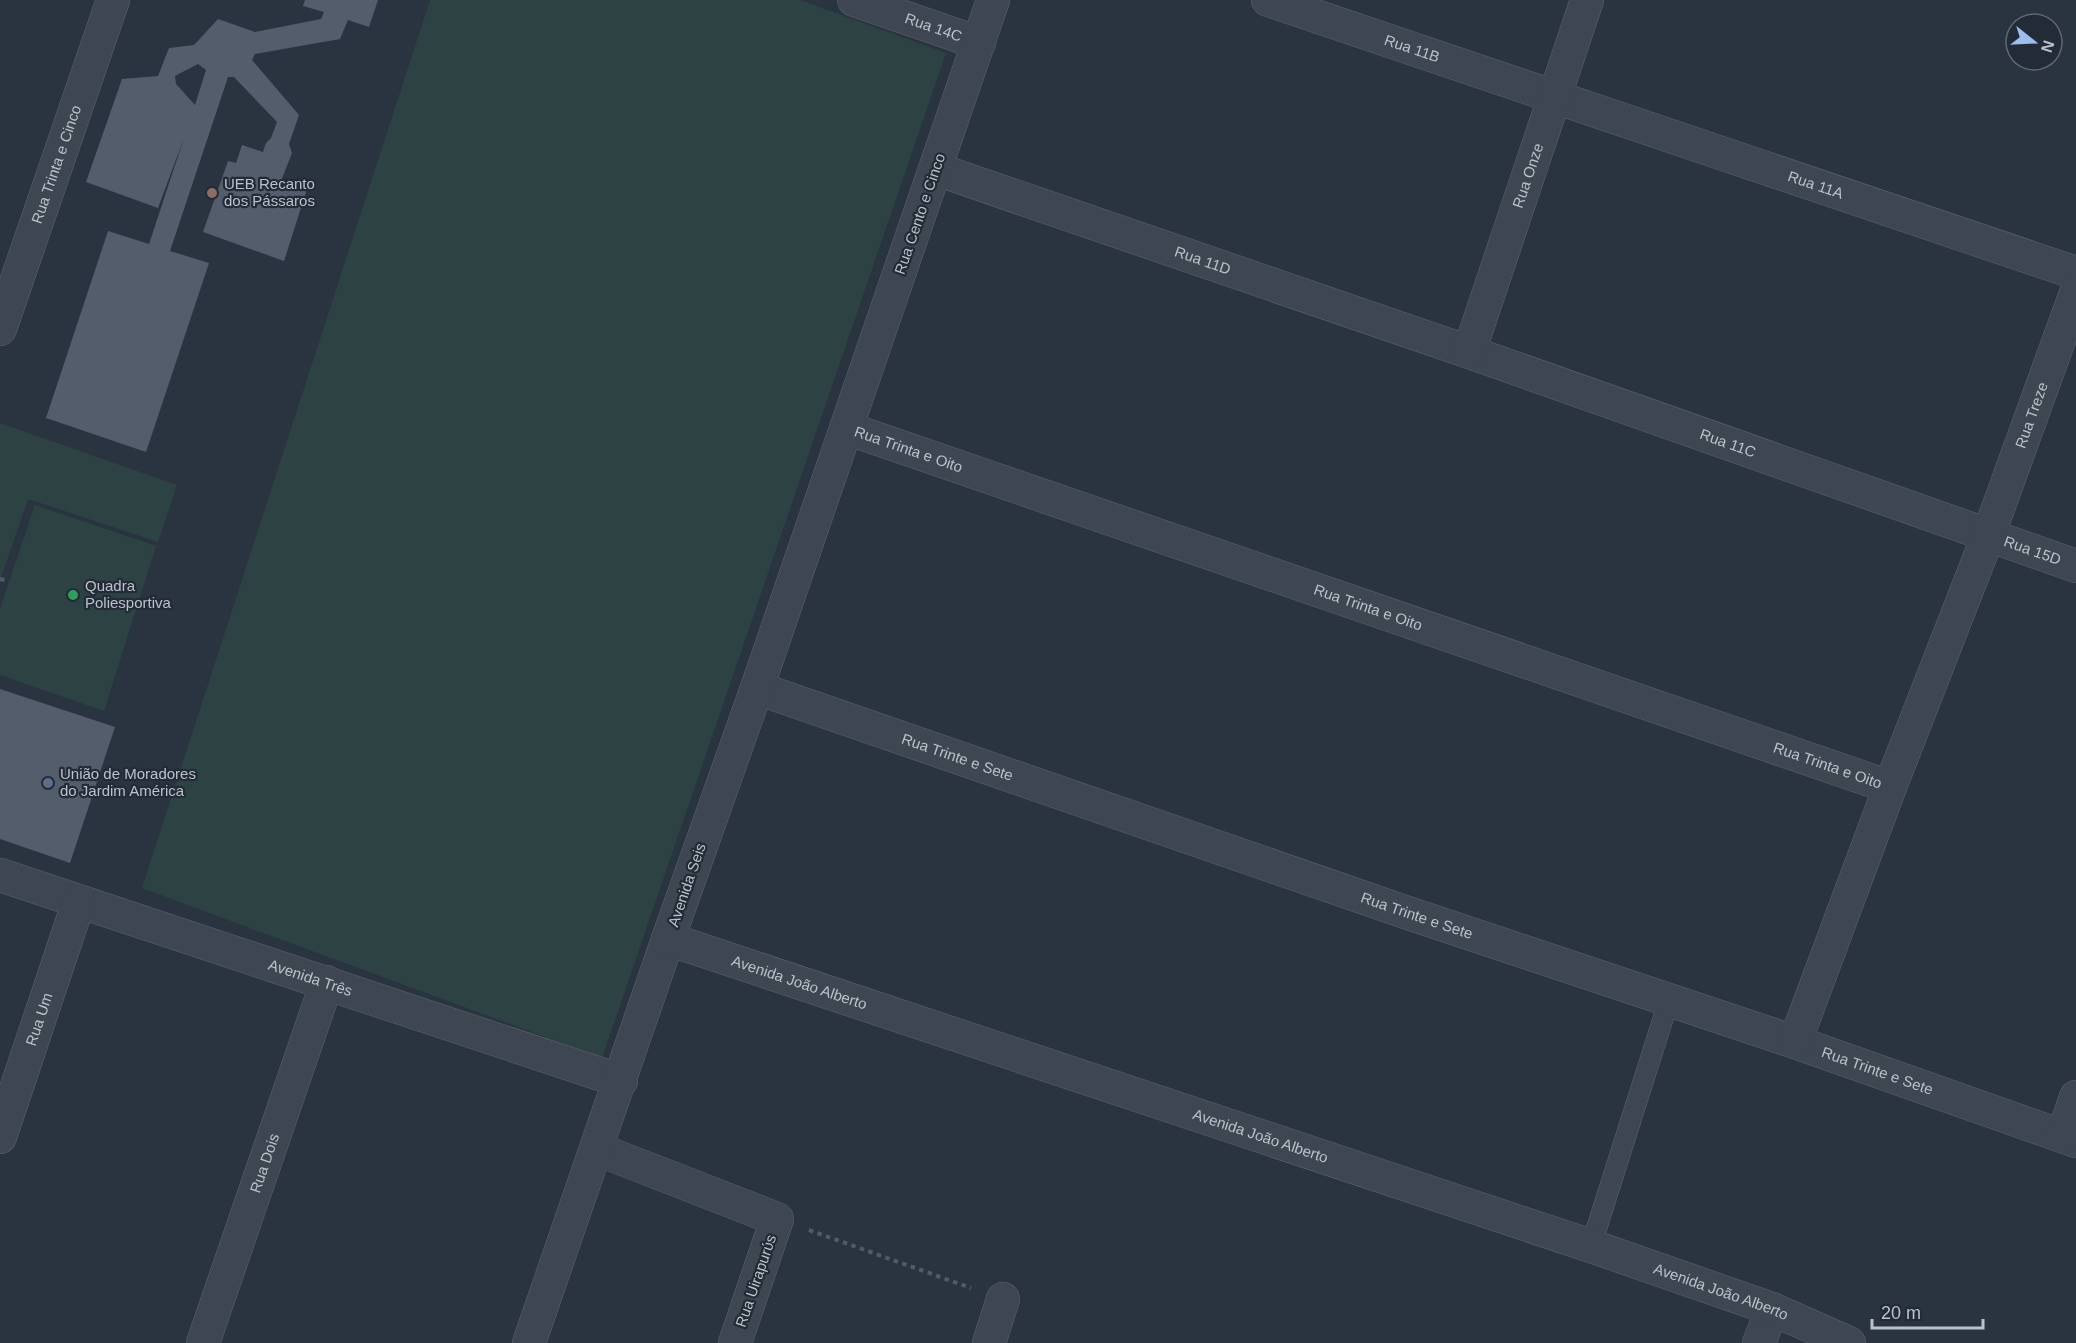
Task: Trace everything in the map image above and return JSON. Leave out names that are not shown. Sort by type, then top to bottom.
[{"type":"street","name":"Rua Trinta e Cinco","points":[[0,329],[113,0]]},
{"type":"street","name":"Rua 14C","points":[[854,0],[979,43]]},
{"type":"street","name":"Rua Cento e Cinco","points":[[846,428],[993,0]]},
{"type":"street","name":"Rua 11B","points":[[1268,0],[1554,97]]},
{"type":"street","name":"Rua Onze","points":[[1469,352],[1587,0]]},
{"type":"street","name":"Rua 11A","points":[[1554,97],[2076,273]]},
{"type":"street","name":"Rua 11D","points":[[936,169],[1469,352]]},
{"type":"street","name":"Rua Treze","points":[[1988,536],[2076,293]]},
{"type":"street","name":"Rua 11C","points":[[1469,352],[1988,536]]},
{"type":"street","name":"Avenida Seis","points":[[529,1343],[846,428]]},
{"type":"street","name":"Rua Trinta e Oito","points":[[846,428],[1890,787]]},
{"type":"street","name":"Rua Trinta e Oito","points":[[1795,1042],[1890,787],[1988,536]]},
{"type":"street","name":"Rua 15D","points":[[1988,536],[2076,566]]},
{"type":"street","name":"Rua Trinte e Sete","points":[[757,688],[1405,912],[1795,1042],[2069,1138]]},
{"type":"street","name":"Avenida Três","points":[[0,874],[621,1081]]},
{"type":"street","name":"Rua Um","points":[[0,1137],[79,901]]},
{"type":"street","name":"Avenida João Alberto","points":[[668,939],[1591,1246],[1772,1309],[1849,1343]]},
{"type":"street","name":"Rua Dois","points":[[203,1343],[327,982]]},
{"type":"street","points":[[2069,1138],[2076,1097]]},
{"type":"street","points":[[597,1149],[777,1219]]},
{"type":"street","name":"Rua Uirapurύs","points":[[735,1343],[777,1219]]},
{"type":"street","points":[[989,1343],[1003,1299]]},
{"type":"street","points":[[1759,1343],[1772,1309]]},
{"type":"lane","points":[[1591,1246],[1669,1000]]},
{"type":"path","points":[[0,579],[9,581]]},
{"type":"path","points":[[777,1219],[1003,1299]]},
{"type":"green space","points":[[430,0],[800,0],[946,53],[602,1058],[142,888]]},
{"type":"green space","points":[[0,423],[177,485],[158,542],[28,499],[0,581]]},
{"type":"green space","name":"Quadra Poliesportiva","points":[[35,505],[156,546],[104,711],[0,675],[0,609]]},
{"type":"building","points":[[305,0],[378,0],[369,27],[348,20],[340,39],[255,54],[252,60],[299,115],[289,144],[292,153],[281,181],[307,189],[284,261],[203,232],[228,161],[236,163],[242,145],[263,152],[277,122],[234,77],[228,77],[170,251],[209,263],[146,452],[46,418],[108,231],[149,244],[184,138],[158,208],[86,182],[122,79],[158,76],[169,48],[194,45],[218,19],[255,32],[321,19],[324,12],[303,6]],"holes":[[[198,64],[206,70],[195,105],[176,84],[175,76]]]},
{"type":"building","name":"União de Moradores do Jardim América","points":[[0,689],[115,727],[70,863],[0,839]]},
{"type":"place","name":"UEB Recanto dos Pássaros","points":[[212,193]]},
{"type":"place","name":"Quadra Poliesportiva","points":[[73,595]]},
{"type":"place","name":"União de Moradores do Jardim América","points":[[48,783]]}]
